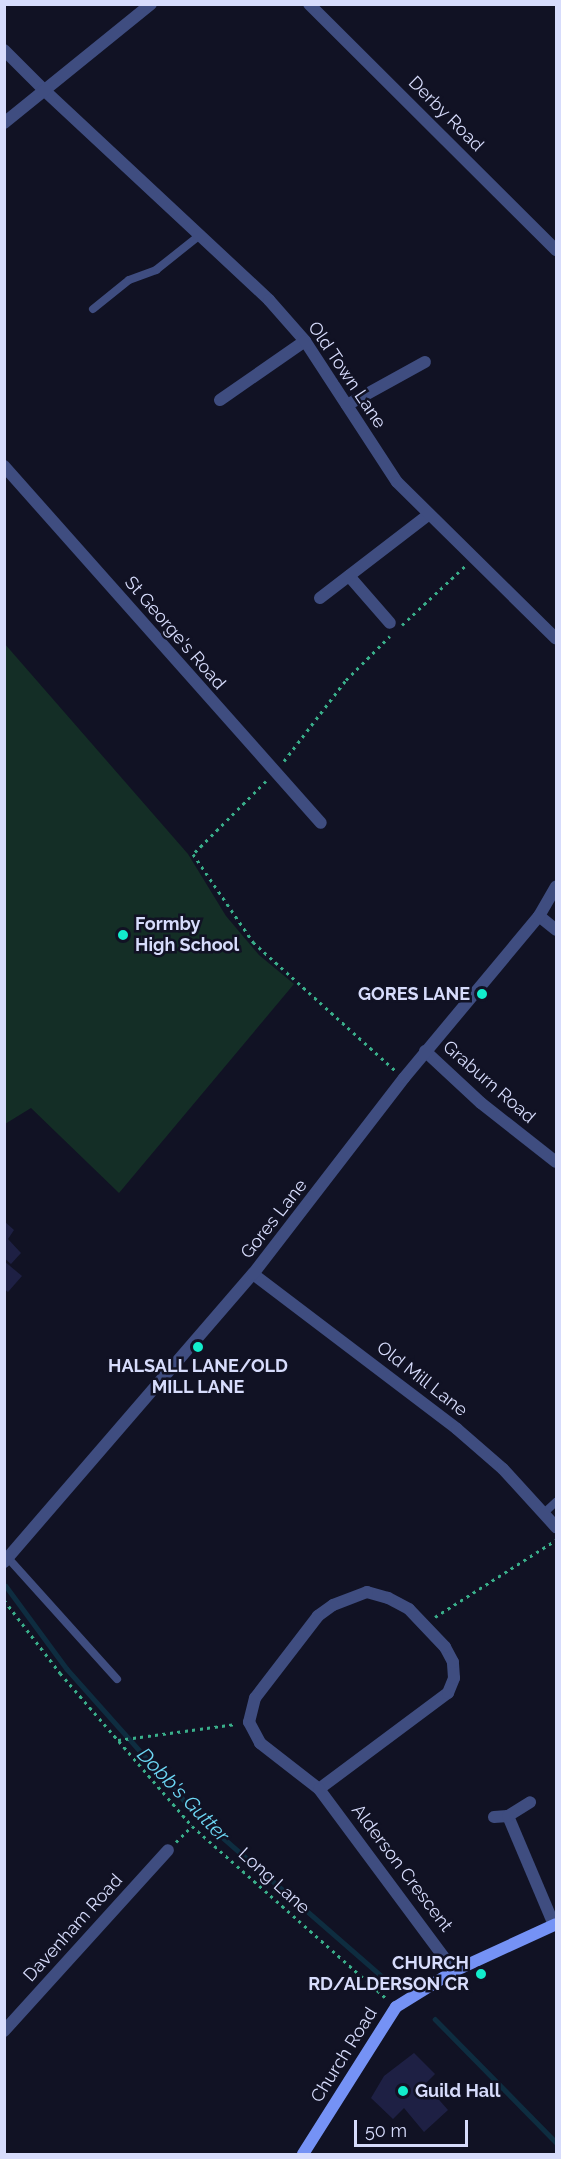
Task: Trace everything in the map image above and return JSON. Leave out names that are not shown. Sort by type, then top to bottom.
[{"type":"main road","name":"Church Road","points":[[303,2154],[396,2007],[454,1971],[555,1924]]},
{"type":"street","points":[[4,123],[151,4]]},
{"type":"street","name":"Derby Road","points":[[309,4],[556,250]]},
{"type":"street","name":"Old Town Lane","points":[[4,50],[253,284],[305,341],[397,482],[427,516],[556,639]]},
{"type":"street","points":[[220,400],[305,341]]},
{"type":"street","points":[[347,405],[424,362]]},
{"type":"street","name":"St George's Road","points":[[4,466],[321,823]]},
{"type":"street","points":[[320,598],[427,516]]},
{"type":"street","points":[[349,576],[390,623]]},
{"type":"street","name":"Gores Lane","points":[[6,1560],[254,1274],[425,1051],[539,916],[556,887]]},
{"type":"street","points":[[539,916],[556,930]]},
{"type":"street","name":"Graburn Road","points":[[425,1051],[481,1103],[556,1162]]},
{"type":"street","name":"Old Mill Lane","points":[[254,1274],[457,1429],[503,1469],[556,1527]]},
{"type":"street","points":[[249,1722],[255,1698],[318,1616],[333,1605],[367,1592],[409,1609],[445,1647],[453,1662],[454,1678],[448,1693],[319,1789]]},
{"type":"street","name":"Alderson Crescent","points":[[249,1722],[260,1743],[319,1789],[454,1971]]},
{"type":"street","points":[[494,1817],[508,1816],[530,1802]]},
{"type":"street","points":[[508,1816],[555,1924]]},
{"type":"street","name":"Davenham Road","points":[[4,2031],[168,1850]]},
{"type":"lane","points":[[93,309],[129,280],[156,270],[200,235]]},
{"type":"lane","points":[[544,1513],[556,1502]]},
{"type":"lane","points":[[6,1560],[117,1678]]},
{"type":"path","points":[[404,1078],[253,942],[193,854],[275,772],[346,680],[472,559]]},
{"type":"path","points":[[423,1624],[556,1540]]},
{"type":"path","name":"Long Lane","points":[[4,1600],[60,1673],[192,1826],[396,2007]]},
{"type":"path","points":[[118,1740],[249,1722]]},
{"type":"path","points":[[168,1850],[192,1826]]},
{"type":"green space","name":"Formby High School","points":[[4,643],[188,854],[226,916],[259,955],[294,984],[119,1193],[31,1108],[5,1124]]},
{"type":"building","points":[[4,1221],[14,1230],[8,1239],[21,1253],[11,1264],[4,1258]]},
{"type":"building","points":[[4,1261],[22,1276],[8,1292],[4,1289]]},
{"type":"building","name":"Guild Hall","points":[[414,2053],[435,2074],[425,2084],[448,2110],[424,2132],[404,2108],[393,2119],[371,2098],[384,2076]]},
{"type":"waterway","name":"Dobb's Gutter","points":[[6,1586],[67,1669],[197,1815],[385,1979]]},
{"type":"waterway","name":"Dobb's Gutter","points":[[435,2019],[556,2142]]},
{"type":"place","name":"Formby High School","points":[[123,935]]},
{"type":"place","name":"GORES LANE","points":[[482,994]]},
{"type":"place","name":"HALSALL LANE/OLD MILL LANE","points":[[198,1347]]},
{"type":"place","name":"CHURCH RD/ALDERSON CR","points":[[481,1974]]},
{"type":"place","name":"Guild Hall","points":[[403,2091]]}]
